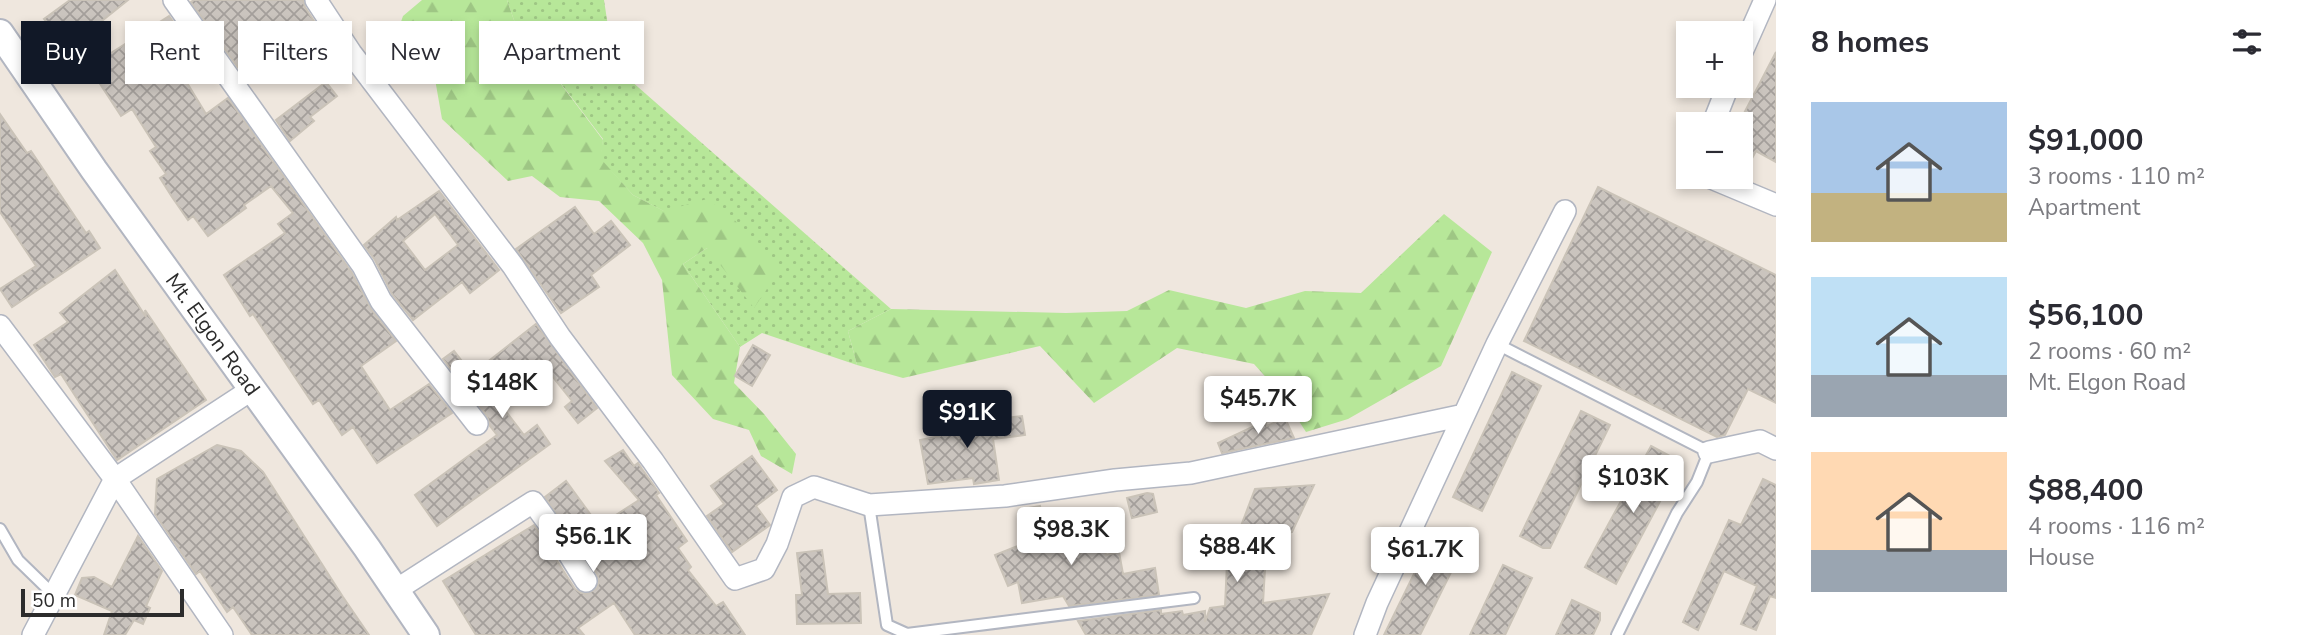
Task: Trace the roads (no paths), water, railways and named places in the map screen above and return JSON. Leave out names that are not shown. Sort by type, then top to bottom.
[{"type":"street","points":[[174,0],[363,265],[381,301],[477,424]]},
{"type":"street","points":[[316,0],[351,53],[513,266],[560,337],[653,460],[735,579],[764,569],[777,544],[793,497],[814,487],[869,505],[1005,496],[1115,480],[1191,473],[1464,415]]},
{"type":"street","points":[[1753,27],[1765,0]]},
{"type":"street","name":"Mt. Elgon Road","points":[[0,33],[94,170],[426,635]]},
{"type":"street","points":[[1738,189],[1776,205]]},
{"type":"street","points":[[1365,635],[1377,603],[1497,344],[1565,211]]},
{"type":"street","points":[[0,326],[115,479],[222,635]]},
{"type":"street","points":[[33,635],[115,479],[251,390]]},
{"type":"street","points":[[1709,452],[1760,441],[1776,449]]},
{"type":"street","points":[[396,590],[533,502],[586,581]]},
{"type":"lane","points":[[1497,344],[1709,452],[1697,482],[1678,513],[1616,635]]},
{"type":"lane","points":[[869,505],[887,625],[908,634],[1194,598]]},
{"type":"lane","points":[[0,529],[18,561],[54,595]]}]
